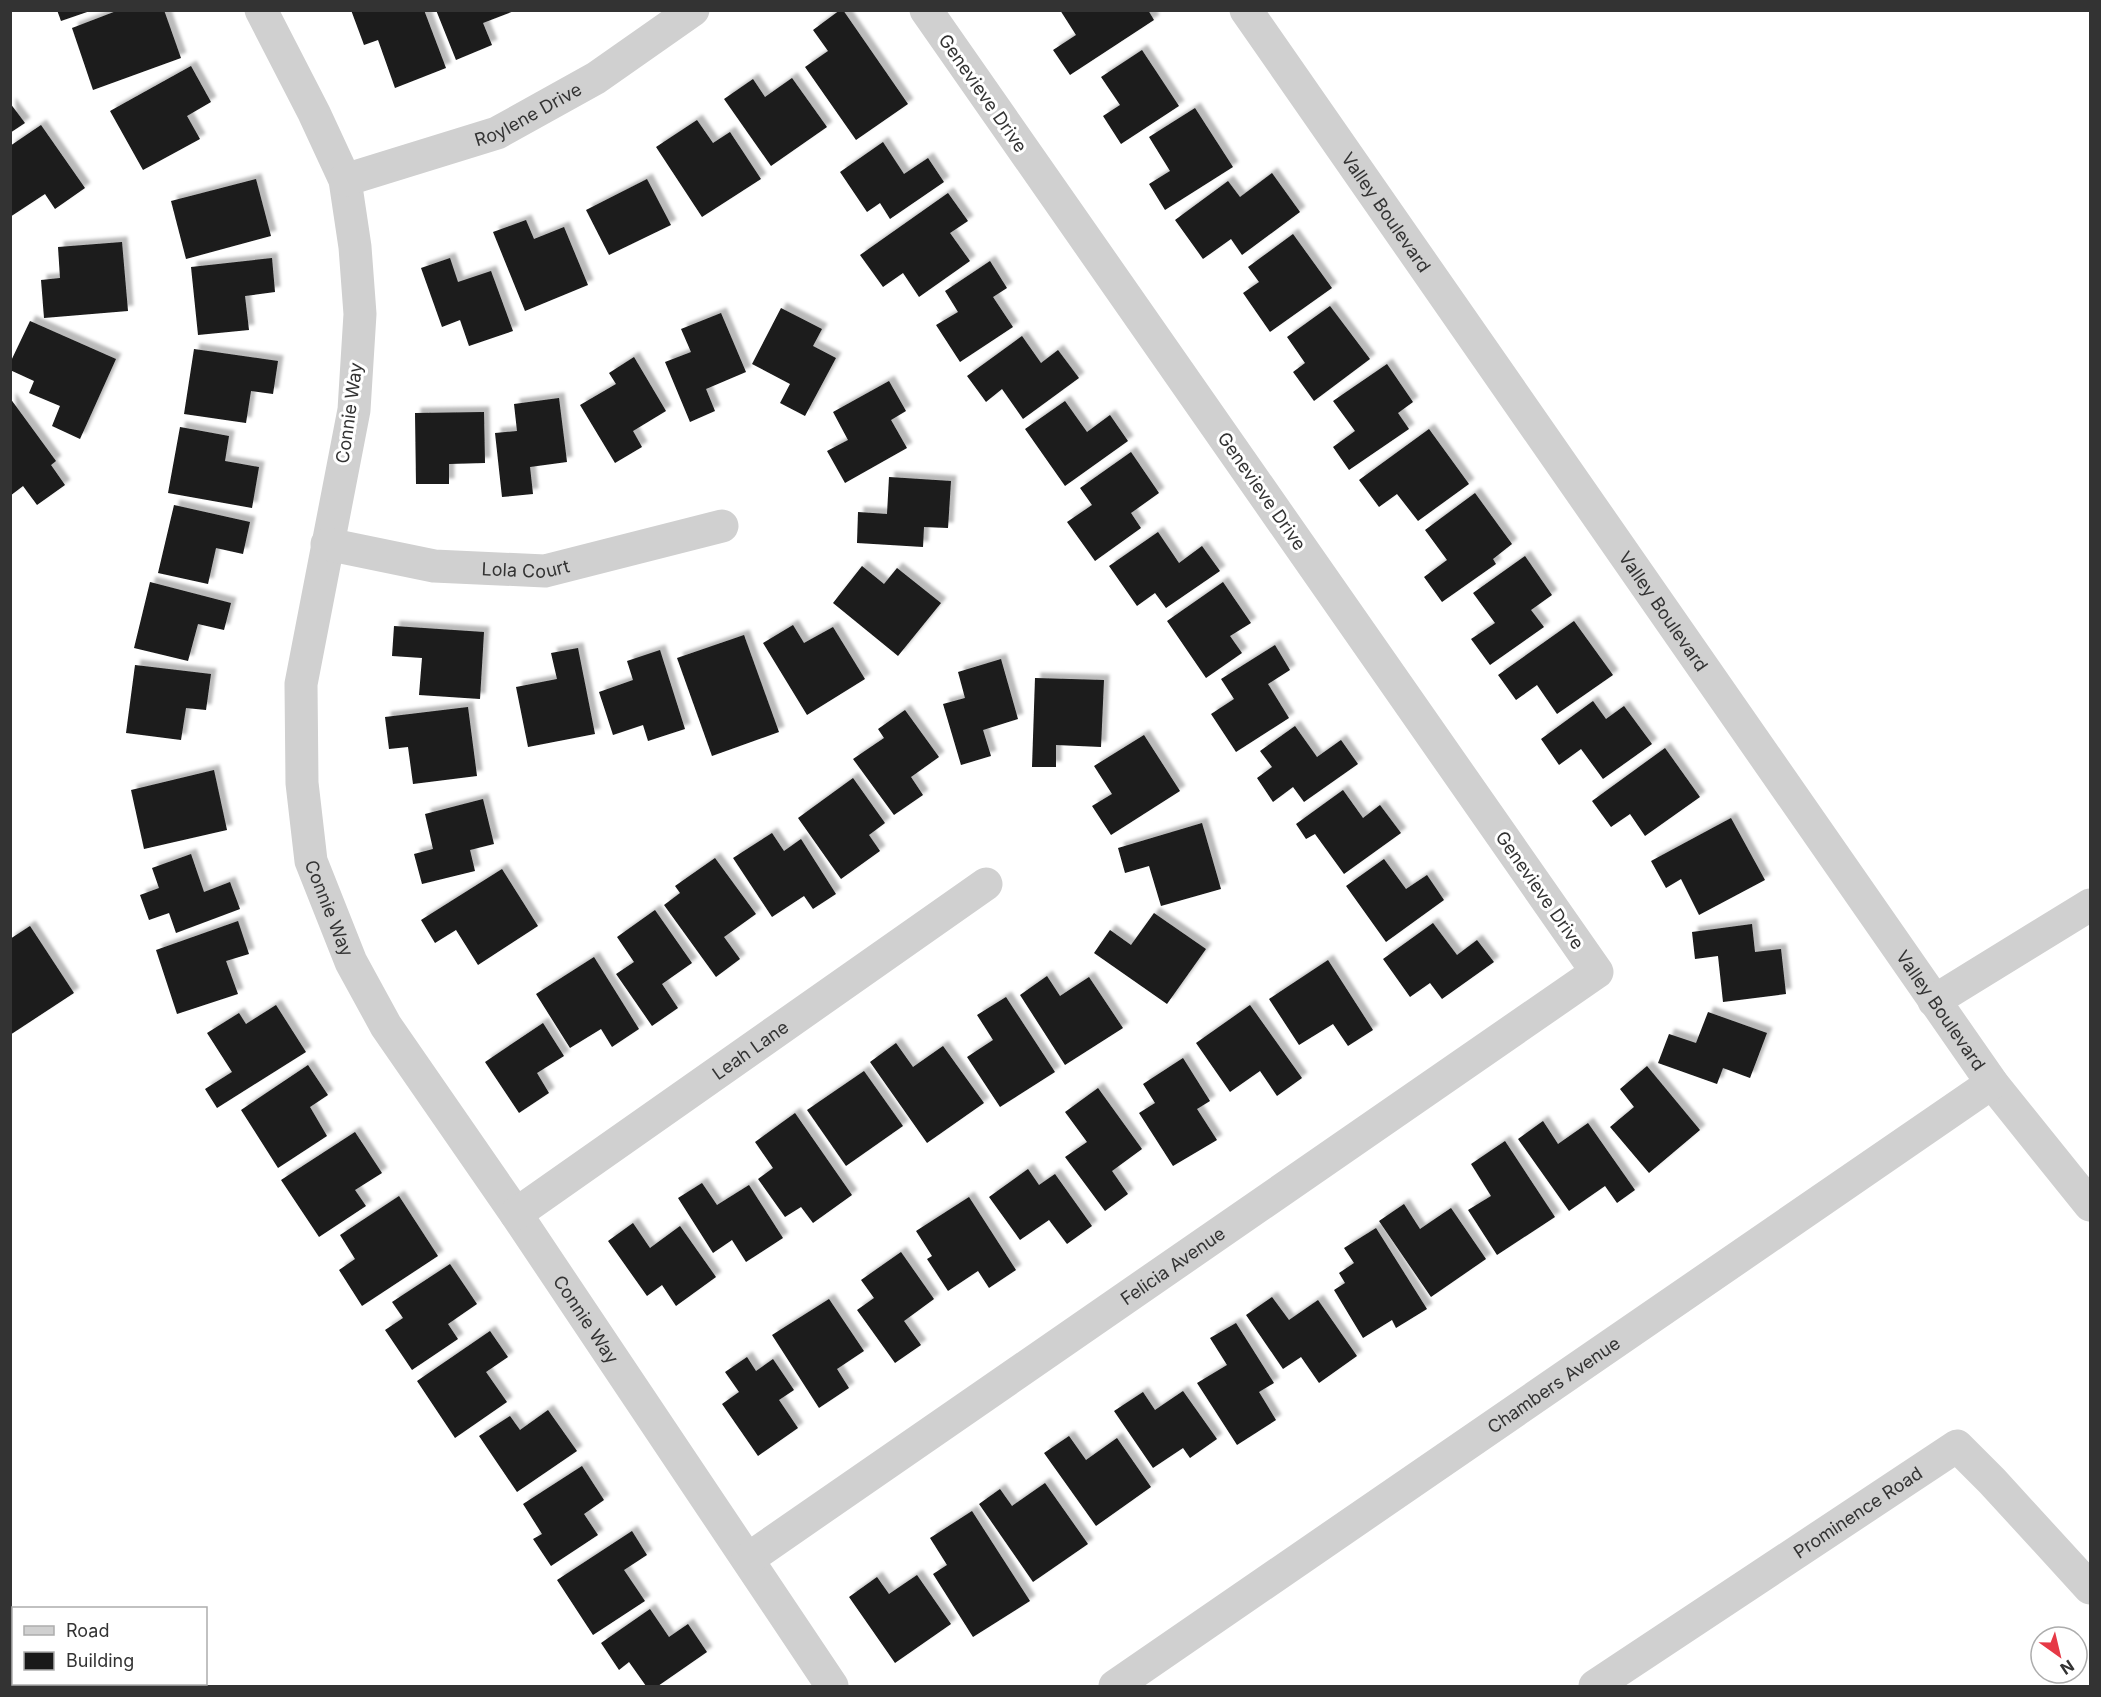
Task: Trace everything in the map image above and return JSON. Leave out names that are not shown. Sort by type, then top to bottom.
[{"type":"street","name":"Connie Way","points":[[261,10],[314,113],[345,180],[355,247],[360,314],[354,410],[301,684],[302,783],[311,861],[351,962],[386,1026],[516,1214],[832,1686]]},
{"type":"street","name":"Roylene Drive","points":[[345,180],[497,133],[596,78],[693,10]]},
{"type":"street","name":"Genevieve Drive","points":[[926,10],[1597,972]]},
{"type":"street","name":"Valley Boulevard","points":[[1246,10],[1934,1001],[1992,1083],[2091,1205]]},
{"type":"street","name":"Lola Court","points":[[327,544],[434,566],[544,571],[722,526]]},
{"type":"street","name":"Leah Lane","points":[[516,1214],[986,884]]},
{"type":"street","points":[[1934,1001],[2091,905]]},
{"type":"street","name":"Felicia Avenue","points":[[748,1559],[1597,972]]},
{"type":"street","name":"Chambers Avenue","points":[[1114,1686],[1992,1083]]},
{"type":"street","name":"Prominence Road","points":[[1595,1686],[1957,1446],[2091,1588]]},
{"type":"building","points":[[57,10],[90,10],[90,11],[61,21]]},
{"type":"building","points":[[119,10],[164,10],[181,58],[93,90],[72,28]]},
{"type":"building","points":[[351,10],[424,10],[446,68],[395,88],[378,40],[364,45]]},
{"type":"building","points":[[436,10],[514,11],[483,23],[492,45],[456,60]]},
{"type":"building","points":[[843,10],[908,104],[856,140],[805,67],[828,51],[813,30]]},
{"type":"building","points":[[1060,10],[1148,10],[1154,20],[1070,75],[1053,50],[1076,35]]},
{"type":"building","points":[[1142,50],[1179,106],[1121,144],[1103,116],[1120,105],[1101,77]]},
{"type":"building","points":[[191,66],[211,102],[187,116],[200,139],[143,170],[110,111]]},
{"type":"building","points":[[792,78],[827,127],[771,166],[724,99],[753,79],[765,97]]},
{"type":"building","points":[[10,103],[25,123],[10,133]]},
{"type":"building","points":[[1195,108],[1233,167],[1165,210],[1149,184],[1170,171],[1149,137]]},
{"type":"building","points":[[697,120],[713,143],[730,132],[761,179],[702,217],[656,147]]},
{"type":"building","points":[[41,125],[85,188],[55,209],[45,194],[10,217],[10,146]]},
{"type":"building","points":[[883,142],[904,174],[928,158],[944,182],[890,219],[880,203],[867,212],[840,172]]},
{"type":"building","points":[[1272,173],[1300,212],[1242,255],[1231,239],[1203,259],[1175,220],[1228,181],[1240,197]]},
{"type":"building","points":[[256,179],[271,236],[186,259],[171,201]]},
{"type":"building","points":[[647,179],[671,225],[609,255],[586,210]]},
{"type":"building","points":[[948,193],[968,221],[950,233],[970,261],[919,297],[903,273],[883,287],[860,255]]},
{"type":"building","points":[[526,220],[534,239],[564,227],[588,285],[525,311],[493,232]]},
{"type":"building","points":[[1293,234],[1332,288],[1270,332],[1243,293],[1259,282],[1248,267]]},
{"type":"building","points":[[122,242],[128,311],[44,318],[41,280],[60,278],[58,247]]},
{"type":"building","points":[[272,258],[275,292],[245,296],[249,330],[198,335],[191,267]]},
{"type":"building","points":[[450,258],[458,282],[491,271],[513,331],[469,346],[460,320],[442,327],[421,268]]},
{"type":"building","points":[[990,261],[1007,288],[993,297],[1013,327],[960,362],[936,325],[958,312],[945,291]]},
{"type":"building","points":[[1330,306],[1370,359],[1314,401],[1293,372],[1305,363],[1287,337]]},
{"type":"building","points":[[781,308],[822,329],[813,346],[836,358],[805,416],[780,403],[790,384],[752,364]]},
{"type":"building","points":[[721,313],[746,372],[706,389],[715,411],[690,422],[665,362],[691,352],[681,329]]},
{"type":"building","points":[[30,321],[116,359],[80,439],[52,426],[60,406],[29,393],[34,381],[10,370],[10,363]]},
{"type":"building","points":[[1022,336],[1041,363],[1058,350],[1079,378],[1023,419],[1002,389],[986,402],[967,376]]},
{"type":"building","points":[[194,349],[278,361],[273,394],[251,391],[246,423],[184,414]]},
{"type":"building","points":[[634,357],[666,411],[633,431],[642,447],[615,463],[580,405],[616,384],[609,373]]},
{"type":"building","points":[[1387,364],[1413,402],[1398,413],[1409,429],[1349,470],[1333,447],[1355,431],[1333,401]]},
{"type":"building","points":[[889,381],[906,411],[891,420],[907,448],[845,483],[827,451],[848,440],[833,412]]},
{"type":"building","points":[[10,398],[56,461],[51,465],[65,485],[37,505],[23,486],[10,496]]},
{"type":"building","points":[[559,398],[567,462],[530,467],[533,494],[502,497],[495,433],[517,431],[514,404]]},
{"type":"building","points":[[1065,401],[1087,432],[1110,415],[1128,441],[1065,486],[1025,429]]},
{"type":"building","points":[[484,412],[485,463],[449,464],[449,484],[416,484],[415,413]]},
{"type":"building","points":[[180,427],[229,436],[225,461],[259,467],[252,508],[168,493]]},
{"type":"building","points":[[1429,429],[1469,484],[1418,521],[1397,494],[1379,507],[1359,480]]},
{"type":"building","points":[[1131,452],[1159,493],[1131,513],[1141,528],[1095,561],[1067,522],[1092,505],[1080,488]]},
{"type":"building","points":[[889,477],[951,481],[948,528],[924,527],[923,547],[857,543],[858,512],[887,514]]},
{"type":"building","points":[[1475,493],[1512,544],[1493,559],[1496,564],[1442,602],[1424,577],[1447,560],[1425,530]]},
{"type":"building","points":[[174,505],[250,522],[243,554],[216,548],[208,584],[158,573]]},
{"type":"building","points":[[1158,532],[1179,563],[1202,546],[1220,571],[1166,608],[1155,593],[1137,606],[1109,566]]},
{"type":"building","points":[[1525,556],[1552,595],[1531,610],[1544,627],[1490,665],[1471,639],[1495,623],[1473,593]]},
{"type":"building","points":[[862,566],[884,584],[897,568],[941,603],[898,656],[833,603]]},
{"type":"building","points":[[150,582],[231,603],[224,630],[198,624],[188,661],[134,648]]},
{"type":"building","points":[[1223,582],[1251,623],[1230,636],[1242,653],[1206,678],[1167,621]]},
{"type":"building","points":[[1574,621],[1613,675],[1557,714],[1537,685],[1516,700],[1498,675]]},
{"type":"building","points":[[793,625],[804,643],[833,627],[865,679],[807,715],[763,643]]},
{"type":"building","points":[[394,626],[484,632],[480,699],[419,695],[422,658],[392,656]]},
{"type":"building","points":[[744,635],[779,732],[712,756],[677,658]]},
{"type":"building","points":[[1275,645],[1290,670],[1268,684],[1289,718],[1236,752],[1211,714],[1234,699],[1221,679]]},
{"type":"building","points":[[578,648],[595,734],[528,747],[516,687],[557,679],[551,653]]},
{"type":"building","points":[[660,650],[685,729],[648,741],[643,725],[613,735],[599,692],[633,680],[627,661]]},
{"type":"building","points":[[1001,659],[1018,719],[983,730],[991,756],[961,765],[943,704],[965,698],[958,672]]},
{"type":"building","points":[[135,665],[211,674],[206,710],[186,708],[181,740],[126,733]]},
{"type":"building","points":[[1035,678],[1104,680],[1101,747],[1056,745],[1056,767],[1032,767]]},
{"type":"building","points":[[1593,701],[1606,719],[1624,706],[1652,744],[1603,779],[1581,749],[1559,765],[1541,739]]},
{"type":"building","points":[[468,707],[477,776],[413,784],[408,747],[389,749],[385,717]]},
{"type":"building","points":[[905,710],[939,757],[911,777],[923,795],[894,815],[853,759],[884,738],[878,729]]},
{"type":"building","points":[[1295,726],[1317,757],[1341,740],[1358,764],[1304,802],[1293,787],[1273,802],[1257,778],[1272,767],[1260,751]]},
{"type":"building","points":[[1144,735],[1180,791],[1111,835],[1092,806],[1112,794],[1094,766]]},
{"type":"building","points":[[1665,748],[1700,797],[1645,836],[1630,814],[1611,827],[1592,801]]},
{"type":"building","points":[[214,770],[227,830],[144,849],[131,790]]},
{"type":"building","points":[[853,778],[885,823],[869,835],[880,851],[841,879],[798,818]]},
{"type":"building","points":[[1343,790],[1363,818],[1380,805],[1401,833],[1344,874],[1315,834],[1306,839],[1296,824]]},
{"type":"building","points":[[483,799],[494,844],[470,850],[475,871],[422,884],[414,854],[433,849],[425,814]]},
{"type":"building","points":[[1731,818],[1765,880],[1699,915],[1681,879],[1666,888],[1651,861]]},
{"type":"building","points":[[1202,823],[1221,889],[1161,906],[1149,866],[1125,873],[1118,848]]},
{"type":"building","points":[[772,833],[784,851],[801,839],[836,894],[813,909],[804,896],[772,917],[733,858]]},
{"type":"building","points":[[191,854],[204,892],[230,882],[240,909],[176,933],[169,913],[149,920],[140,895],[159,888],[152,868]]},
{"type":"building","points":[[715,858],[756,914],[724,937],[740,959],[716,977],[664,905],[680,893],[675,886]]},
{"type":"building","points":[[1384,859],[1406,889],[1427,875],[1444,900],[1386,942],[1346,886]]},
{"type":"building","points":[[502,869],[538,926],[478,965],[456,930],[435,943],[421,920]]},
{"type":"building","points":[[655,910],[692,963],[662,984],[678,1008],[652,1026],[616,974],[634,962],[617,937]]},
{"type":"building","points":[[1154,913],[1206,949],[1167,1004],[1094,953],[1110,930],[1131,945]]},
{"type":"building","points":[[238,921],[249,954],[226,961],[238,994],[177,1014],[156,950]]},
{"type":"building","points":[[1433,923],[1457,955],[1477,940],[1494,962],[1442,999],[1430,983],[1410,997],[1383,959]]},
{"type":"building","points":[[1752,924],[1755,952],[1781,949],[1786,994],[1723,1002],[1718,956],[1695,959],[1692,932]]},
{"type":"building","points":[[30,926],[74,993],[10,1035],[10,939]]},
{"type":"building","points":[[594,957],[639,1029],[612,1047],[601,1029],[570,1048],[536,994]]},
{"type":"building","points":[[1328,960],[1373,1030],[1348,1046],[1333,1024],[1299,1045],[1269,999]]},
{"type":"building","points":[[1047,976],[1060,996],[1089,977],[1123,1028],[1065,1065],[1020,995]]},
{"type":"building","points":[[1006,997],[1055,1072],[1000,1107],[967,1057],[993,1040],[977,1015]]},
{"type":"building","points":[[276,1005],[306,1052],[217,1108],[205,1089],[232,1072],[207,1033],[239,1013],[246,1024]]},
{"type":"building","points":[[1250,1005],[1302,1078],[1277,1096],[1260,1071],[1230,1092],[1196,1043]]},
{"type":"building","points":[[1708,1012],[1767,1033],[1750,1078],[1723,1068],[1717,1084],[1658,1063],[1669,1034],[1696,1043]]},
{"type":"building","points":[[543,1023],[564,1056],[537,1073],[549,1093],[519,1113],[485,1062]]},
{"type":"building","points":[[896,1043],[913,1067],[943,1046],[984,1103],[927,1143],[870,1062]]},
{"type":"building","points":[[1183,1058],[1210,1101],[1197,1109],[1217,1140],[1173,1166],[1139,1113],[1155,1103],[1143,1084]]},
{"type":"building","points":[[308,1065],[328,1095],[310,1107],[327,1136],[278,1168],[241,1110]]},
{"type":"building","points":[[1647,1066],[1700,1130],[1649,1173],[1610,1127],[1634,1107],[1620,1089]]},
{"type":"building","points":[[864,1071],[903,1126],[846,1166],[807,1110]]},
{"type":"building","points":[[1098,1088],[1142,1149],[1112,1171],[1128,1194],[1105,1211],[1065,1157],[1087,1142],[1065,1112]]},
{"type":"building","points":[[795,1113],[852,1195],[813,1223],[801,1207],[785,1217],[758,1179],[773,1168],[755,1142]]},
{"type":"building","points":[[1543,1121],[1558,1144],[1588,1123],[1635,1190],[1617,1203],[1605,1186],[1569,1211],[1518,1139]]},
{"type":"building","points":[[355,1132],[382,1173],[355,1190],[366,1206],[319,1237],[281,1180]]},
{"type":"building","points":[[1505,1141],[1555,1217],[1497,1255],[1468,1210],[1491,1196],[1471,1164]]},
{"type":"building","points":[[1028,1169],[1039,1185],[1055,1174],[1092,1226],[1067,1244],[1049,1220],[1020,1240],[989,1197]]},
{"type":"building","points":[[702,1183],[717,1205],[749,1185],[783,1238],[746,1262],[732,1240],[713,1253],[678,1198]]},
{"type":"building","points":[[399,1196],[438,1256],[362,1306],[339,1270],[355,1259],[340,1235]]},
{"type":"building","points":[[969,1197],[1016,1270],[989,1288],[978,1271],[948,1291],[927,1259],[932,1256],[916,1231]]},
{"type":"building","points":[[1404,1204],[1420,1229],[1451,1208],[1486,1259],[1431,1297],[1379,1221]]},
{"type":"building","points":[[633,1223],[650,1248],[680,1226],[716,1277],[676,1306],[662,1285],[647,1296],[608,1241]]},
{"type":"building","points":[[1376,1228],[1427,1309],[1396,1328],[1392,1320],[1363,1338],[1334,1290],[1345,1283],[1339,1273],[1354,1263],[1344,1248]]},
{"type":"building","points":[[901,1252],[934,1299],[904,1321],[921,1345],[895,1363],[857,1310],[874,1298],[861,1280]]},
{"type":"building","points":[[450,1264],[477,1304],[448,1324],[458,1339],[412,1370],[385,1330],[403,1318],[392,1302]]},
{"type":"building","points":[[1272,1297],[1289,1320],[1318,1300],[1357,1356],[1319,1383],[1301,1357],[1283,1369],[1246,1315]]},
{"type":"building","points":[[829,1299],[864,1351],[837,1369],[849,1388],[819,1408],[772,1335]]},
{"type":"building","points":[[1236,1323],[1274,1383],[1259,1392],[1276,1420],[1237,1445],[1197,1383],[1227,1365],[1210,1338]]},
{"type":"building","points":[[490,1331],[508,1357],[486,1372],[507,1402],[455,1438],[417,1381]]},
{"type":"building","points":[[747,1357],[756,1371],[773,1359],[794,1390],[779,1400],[798,1428],[758,1456],[722,1404],[739,1392],[725,1372]]},
{"type":"building","points":[[1183,1391],[1217,1439],[1190,1458],[1183,1448],[1153,1468],[1114,1411],[1143,1392],[1155,1410]]},
{"type":"building","points":[[548,1410],[577,1451],[517,1492],[479,1436],[510,1416],[520,1430]]},
{"type":"building","points":[[1069,1436],[1086,1460],[1117,1438],[1151,1487],[1096,1526],[1044,1453]]},
{"type":"building","points":[[582,1466],[604,1500],[584,1514],[598,1535],[551,1566],[533,1539],[542,1534],[523,1504]]},
{"type":"building","points":[[1045,1483],[1088,1544],[1033,1582],[979,1504],[1000,1489],[1012,1506]]},
{"type":"building","points":[[972,1511],[1030,1601],[973,1637],[933,1574],[947,1565],[930,1538]]},
{"type":"building","points":[[632,1531],[647,1555],[624,1570],[645,1601],[593,1635],[557,1580]]},
{"type":"building","points":[[917,1575],[951,1624],[895,1663],[849,1597],[877,1577],[889,1594]]},
{"type":"building","points":[[650,1609],[669,1637],[688,1624],[707,1652],[658,1686],[646,1686],[629,1662],[619,1670],[601,1643]]}]
